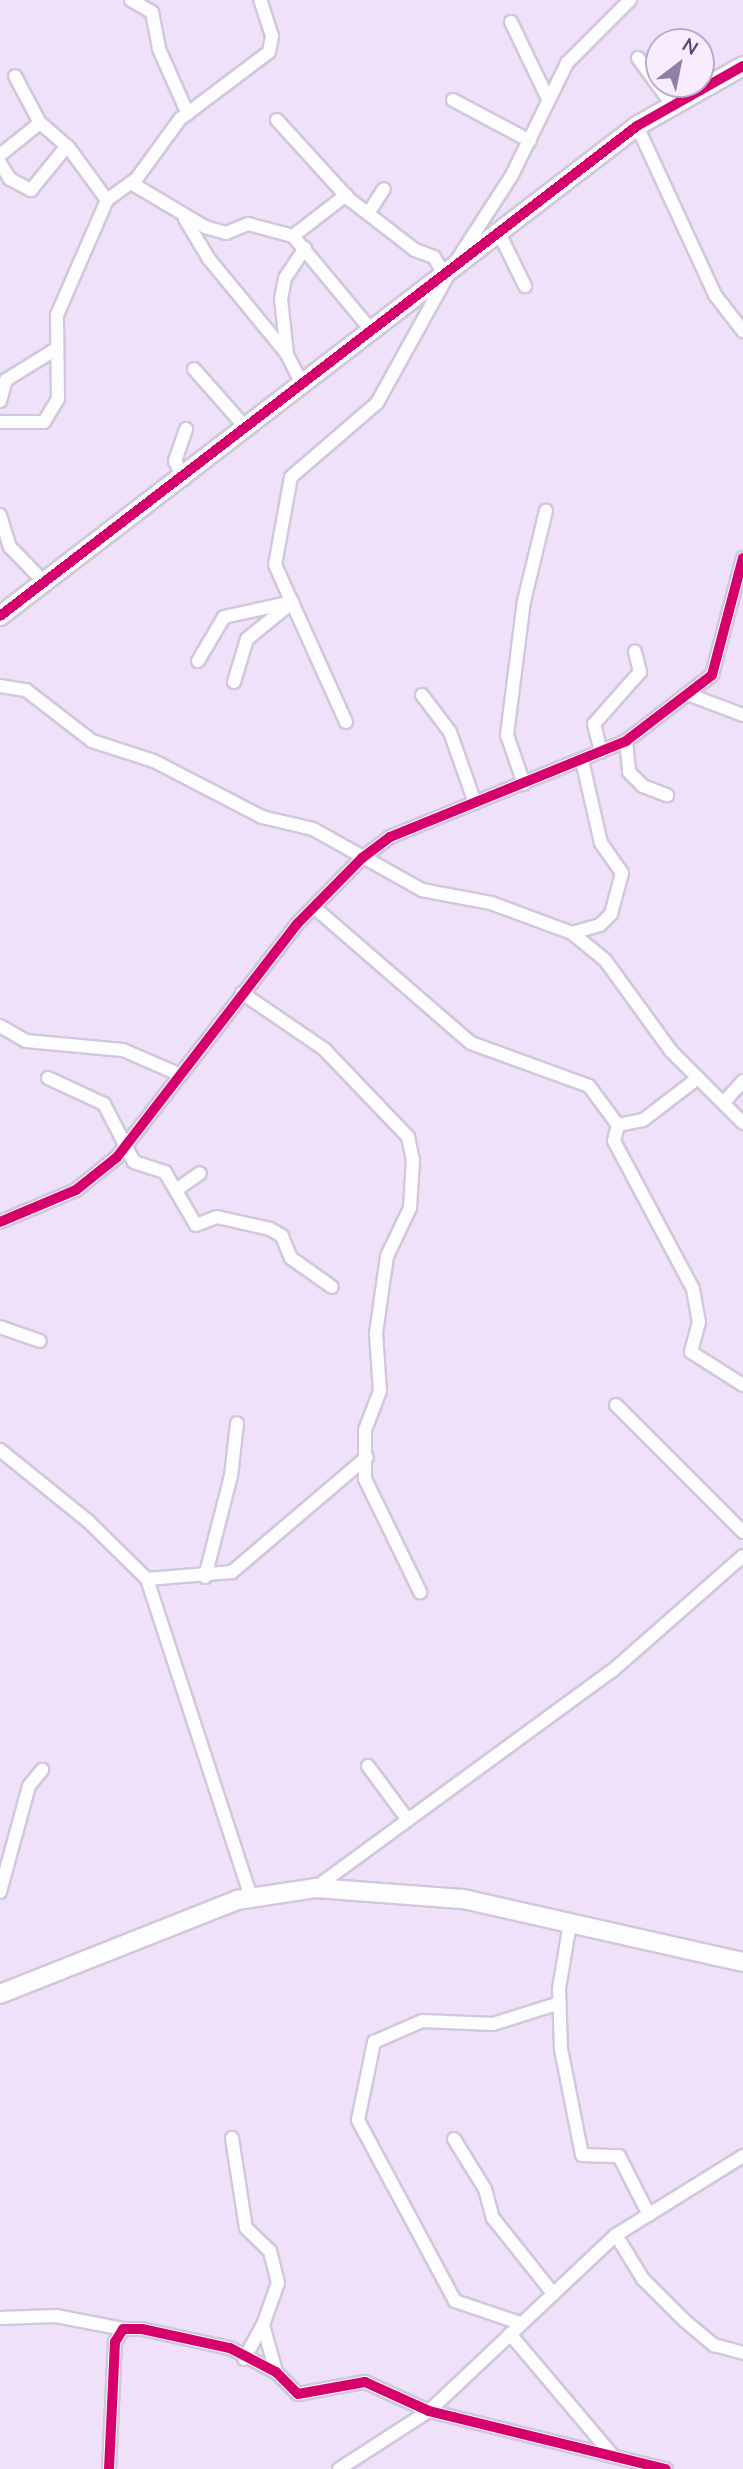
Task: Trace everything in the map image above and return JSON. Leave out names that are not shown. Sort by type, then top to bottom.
[{"type":"street","points":[[131,0],[152,12],[159,49],[188,114]]},
{"type":"street","points":[[0,422],[44,422],[58,399],[57,315],[107,200],[131,183],[188,114],[269,52],[272,36],[260,0]]},
{"type":"street","points":[[346,722],[275,565],[291,477],[377,403],[446,278],[530,141],[567,63],[630,0]]},
{"type":"street","points":[[511,22],[548,99]]},
{"type":"street","points":[[638,58],[673,106]]},
{"type":"street","points":[[0,616],[184,478],[301,382],[446,278],[637,126],[743,66]]},
{"type":"street","points":[[15,76],[40,123],[67,146],[107,200]]},
{"type":"street","points":[[453,100],[530,141]]},
{"type":"street","points":[[277,120],[345,195],[415,250],[434,257],[446,278]]},
{"type":"street","points":[[0,155],[40,123]]},
{"type":"street","points":[[637,126],[715,295],[743,331]]},
{"type":"street","points":[[0,163],[10,179],[31,190],[67,146]]},
{"type":"street","points":[[131,183],[184,219],[226,233],[248,224],[293,236],[371,330]]},
{"type":"street","points":[[369,212],[384,189]]},
{"type":"street","points":[[293,236],[345,195]]},
{"type":"street","points":[[184,219],[209,259],[287,354],[301,382]]},
{"type":"street","points":[[500,235],[526,286]]},
{"type":"street","points":[[287,354],[281,299],[285,278],[305,248]]},
{"type":"street","points":[[0,401],[6,380],[56,349]]},
{"type":"street","points":[[194,369],[246,428]]},
{"type":"street","points":[[184,478],[175,461],[186,429]]},
{"type":"street","points":[[524,784],[507,735],[524,601],[545,511]]},
{"type":"street","points":[[0,515],[10,547],[44,582]]},
{"type":"street","points":[[0,1222],[76,1190],[125,1146],[242,993],[362,858],[390,837],[626,741],[690,695],[712,675],[743,558]]},
{"type":"street","points":[[198,661],[224,617],[292,603]]},
{"type":"street","points":[[234,681],[247,639],[292,603]]},
{"type":"street","points":[[601,752],[594,724],[640,671],[635,652]]},
{"type":"street","points":[[0,686],[26,690],[92,741],[154,761],[262,817],[313,829],[422,890],[491,903],[572,933],[605,960],[646,1022],[698,1078],[725,1101],[743,1123]]},
{"type":"street","points":[[422,695],[450,732],[475,803]]},
{"type":"street","points":[[690,695],[743,715]]},
{"type":"street","points":[[626,741],[629,772],[643,786],[667,795]]},
{"type":"street","points":[[572,933],[600,926],[611,914],[622,873],[601,843],[582,760]]},
{"type":"street","points":[[315,908],[471,1043],[589,1086],[618,1125]]},
{"type":"street","points":[[242,993],[324,1049],[408,1137],[413,1160],[410,1208],[387,1256],[376,1333],[380,1391],[365,1430],[365,1479],[378,1514],[420,1592]]},
{"type":"street","points":[[0,1026],[26,1041],[123,1050],[181,1075]]},
{"type":"street","points":[[48,1078],[104,1104],[134,1162],[165,1172],[197,1225],[217,1217],[270,1229],[282,1236],[291,1258],[332,1287]]},
{"type":"street","points":[[618,1125],[643,1119],[698,1078]]},
{"type":"street","points":[[725,1101],[743,1081]]},
{"type":"street","points":[[618,1125],[614,1141],[693,1289],[699,1322],[691,1352],[743,1385]]},
{"type":"street","points":[[176,1190],[200,1172]]},
{"type":"street","points":[[0,1327],[40,1341]]},
{"type":"street","points":[[616,1405],[743,1532]]},
{"type":"street","points":[[205,1577],[231,1476],[237,1423]]},
{"type":"street","points":[[0,1450],[88,1521],[146,1579],[251,1898]]},
{"type":"street","points":[[146,1579],[205,1577],[232,1572],[367,1457]]},
{"type":"street","points":[[315,1888],[612,1671],[743,1556]]},
{"type":"street","points":[[368,1766],[408,1820]]},
{"type":"street","points":[[0,1892],[29,1786],[43,1770]]},
{"type":"street","points":[[0,1994],[251,1898],[315,1888],[463,1899],[743,1962]]},
{"type":"street","points":[[570,1923],[560,2003],[567,2092],[582,2155],[619,2156],[649,2215]]},
{"type":"street","points":[[520,2323],[455,2301],[358,2120],[374,2042],[422,2021],[493,2024],[560,2003]]},
{"type":"street","points":[[232,2138],[246,2228],[270,2252],[278,2283],[263,2325],[244,2359]]},
{"type":"street","points":[[454,2140],[485,2189],[492,2218],[551,2291]]},
{"type":"street","points":[[339,2469],[429,2411],[551,2291],[617,2235],[742,2160]]},
{"type":"street","points":[[617,2235],[643,2279],[685,2320],[714,2345],[743,2353]]},
{"type":"street","points":[[0,2318],[56,2316],[230,2348],[244,2359],[276,2372],[298,2394],[365,2382],[429,2411],[666,2469]]},
{"type":"street","points":[[263,2325],[276,2372]]},
{"type":"street","points":[[109,2469],[115,2342],[123,2329]]},
{"type":"street","points":[[510,2334],[614,2456]]},
{"type":"shaded area","points":[[0,0],[743,0],[743,2469],[0,2469]]},
{"type":"cycle path","points":[[0,616],[637,126],[743,66]]},
{"type":"cycle path","points":[[0,1222],[76,1190],[117,1157],[297,924],[362,858],[390,837],[626,741],[712,675],[743,558]]},
{"type":"cycle path","points":[[109,2469],[115,2342],[123,2329],[142,2329],[230,2348],[276,2372],[298,2394],[365,2382],[429,2411],[666,2469]]}]
